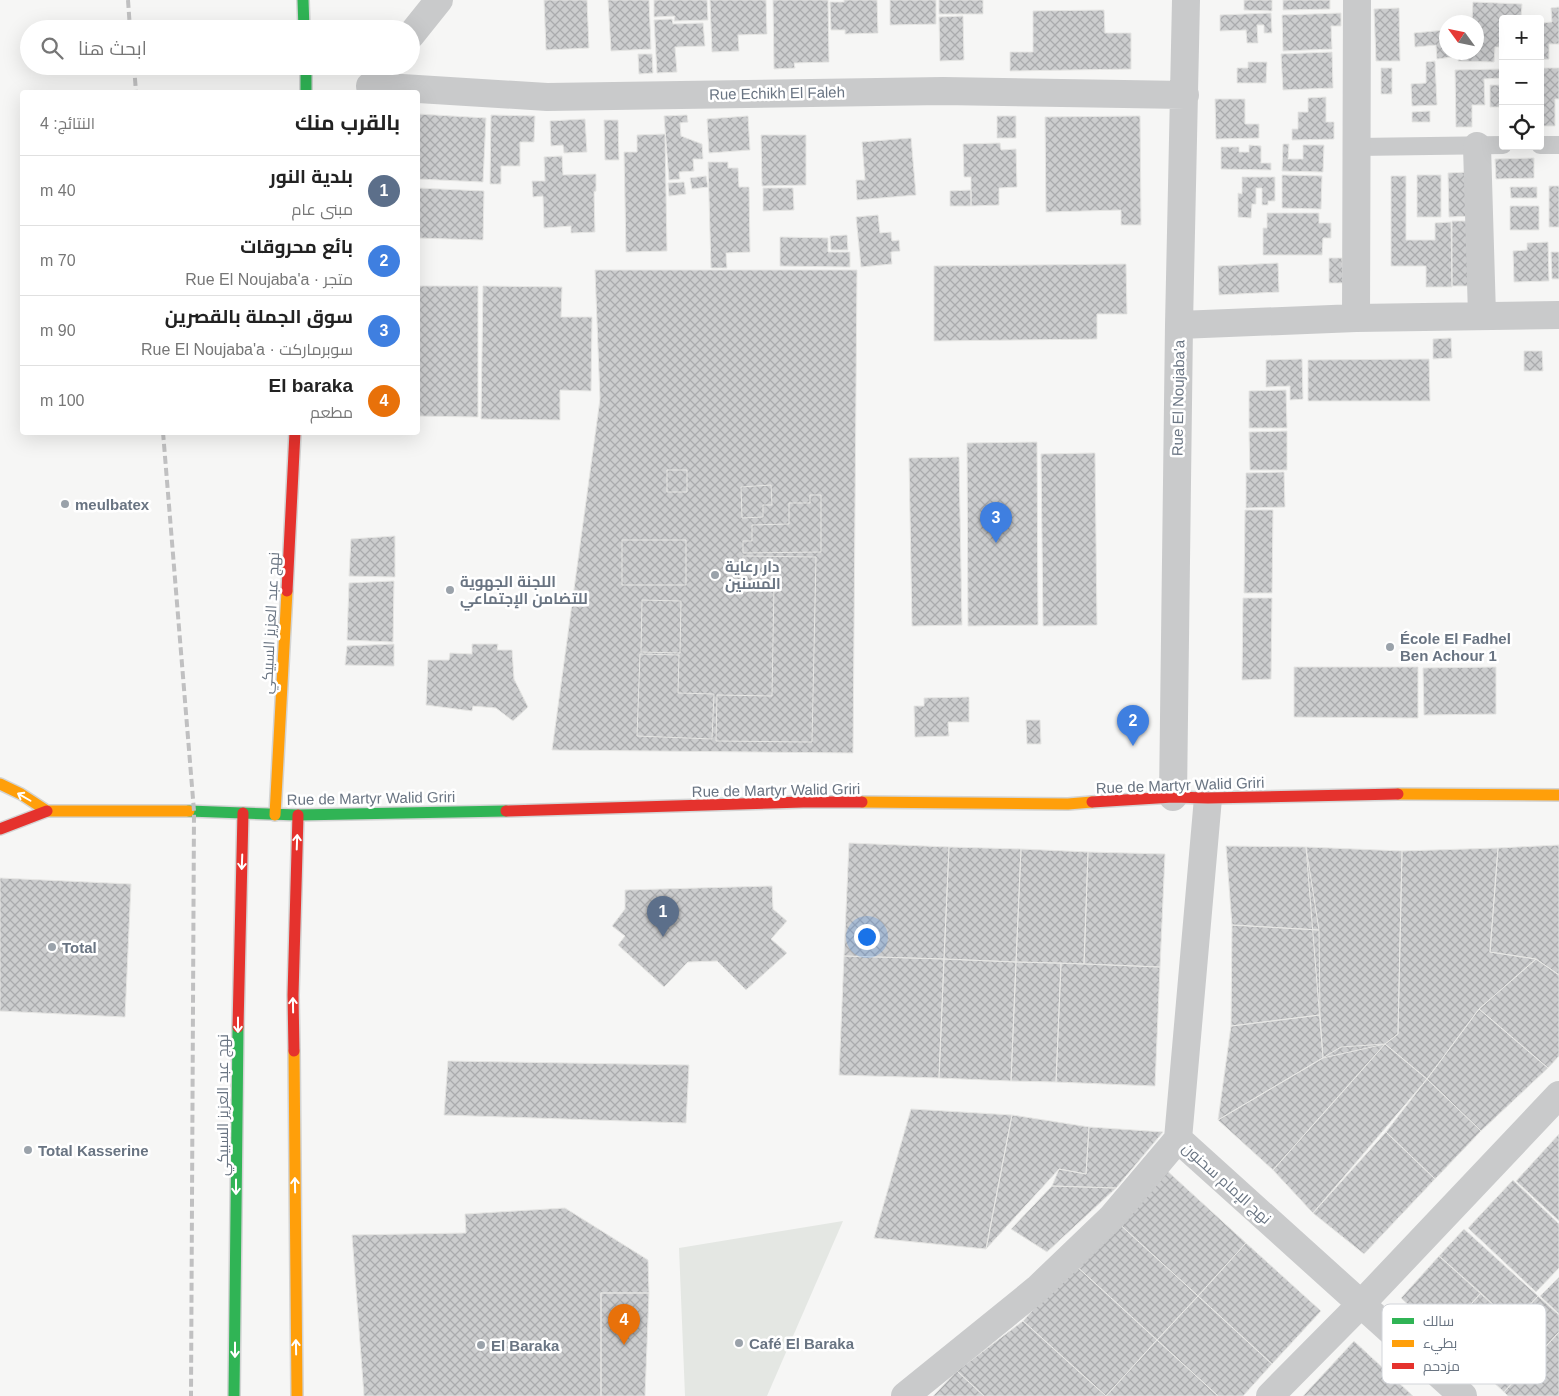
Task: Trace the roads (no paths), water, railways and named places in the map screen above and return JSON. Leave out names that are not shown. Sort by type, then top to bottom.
[{"type":"street","points":[[303,0],[304,20]]},
{"type":"street","points":[[420,24],[439,0]]},
{"type":"street","name":"Rue El Noujaba'a","points":[[1172,797],[1186,0]]},
{"type":"street","points":[[1356,318],[1357,0]]},
{"type":"street","points":[[306,75],[306,90]]},
{"type":"street","name":"Rue Echikh El Faleh","points":[[374,82],[547,97],[943,91],[1185,95]]},
{"type":"street","points":[[1482,315],[1490,146]]},
{"type":"street","points":[[1180,325],[1356,318],[1559,315]]},
{"type":"street","name":"نهج عبد العزيز السبيكي","points":[[275,814],[295,435]]},
{"type":"street","points":[[0,784],[21,794],[47,811]]},
{"type":"street","name":"Rue de Martyr Walid Griri","points":[[47,811],[194,811],[298,815],[608,809],[802,802],[1068,804],[1172,797],[1405,794],[1559,795]]},
{"type":"street","name":"نهج الإمام سحنون","points":[[1208,798],[1178,1139],[1382,1321]]},
{"type":"street","points":[[0,829],[47,811]]},
{"type":"street","name":"نهج عبد العزيز السبيكي","points":[[234,1396],[238,999],[243,813]]},
{"type":"street","points":[[297,1396],[293,996],[298,815]]},
{"type":"street","points":[[1270,1396],[1362,1303],[1559,1095]]},
{"type":"street","points":[[906,1396],[950,1358],[1037,1289],[1112,1217],[1178,1139]]},
{"type":"street","name":"نهج الإمام سحنون","points":[[1450,1384],[1463,1396]]},
{"type":"lane","points":[[1544,145],[1559,145]]},
{"type":"lane","points":[[1357,147],[1490,146]]},
{"type":"railway","points":[[128,0],[129,20]]},
{"type":"railway","points":[[135,75],[136,90]]},
{"type":"railway","points":[[163,435],[194,811],[191,1396]]},
{"type":"place","name":"meulbatex","points":[[65,504]]},
{"type":"place","name":"سوق الجملة بالقصرين","points":[[996,543]]},
{"type":"place","name":"دار رعاية المسنين","points":[[715,575]]},
{"type":"place","name":"اللجنة الجهوية للتضامن الإجتماعي","points":[[450,590]]},
{"type":"place","name":"École El Fadhel Ben Achour 1","points":[[1390,647]]},
{"type":"place","name":"بائع محروقات","points":[[1133,746]]},
{"type":"place","name":"بلدية النور","points":[[663,937]]},
{"type":"place","name":"Total","points":[[52,947]]},
{"type":"place","name":"Total Kasserine","points":[[28,1150]]},
{"type":"place","name":"Café El Baraka","points":[[739,1343]]},
{"type":"place","name":"El Baraka","points":[[481,1345]]},
{"type":"place","name":"El baraka","points":[[624,1345]]}]
